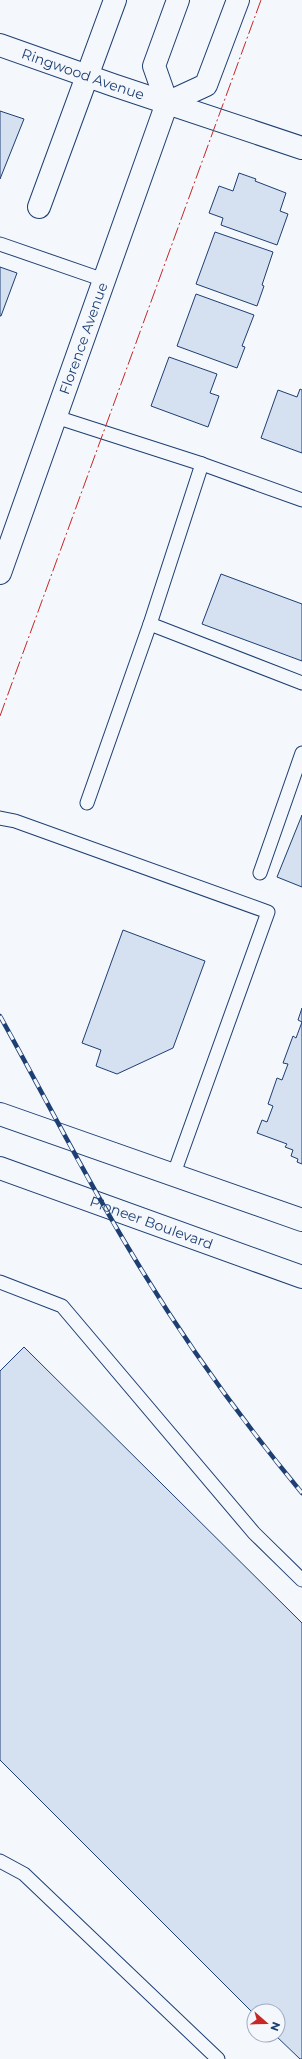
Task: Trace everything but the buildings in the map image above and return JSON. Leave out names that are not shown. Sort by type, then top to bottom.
[{"type":"main road","points":[[38,207],[115,0]]},
{"type":"main road","points":[[178,0],[154,66],[167,103],[206,85],[238,0]]},
{"type":"main road","name":"Ringwood Avenue","points":[[0,45],[87,76],[302,148]]},
{"type":"main road","name":"Florence Avenue","points":[[0,573],[167,103]]},
{"type":"main road","points":[[0,1114],[173,1176],[302,1220]]},
{"type":"main road","name":"Pioneer Boulevard","points":[[0,1168],[302,1278]]},
{"type":"lane","points":[[0,244],[104,280]]},
{"type":"lane","points":[[56,417],[202,464],[302,500]]},
{"type":"lane","points":[[86,802],[150,624],[202,464]]},
{"type":"lane","points":[[150,624],[302,683]]},
{"type":"lane","points":[[260,874],[302,753]]},
{"type":"lane","points":[[0,818],[15,821],[268,912],[173,1176]]},
{"type":"lane","points":[[0,1282],[62,1306],[254,1533],[302,1580]]},
{"type":"lane","points":[[0,1860],[24,1874],[218,2059]]},
{"type":"railway","points":[[0,1016],[98,1195],[151,1285],[212,1377],[256,1436],[302,1493]]},
{"type":"power","points":[[0,716],[261,0]]}]
